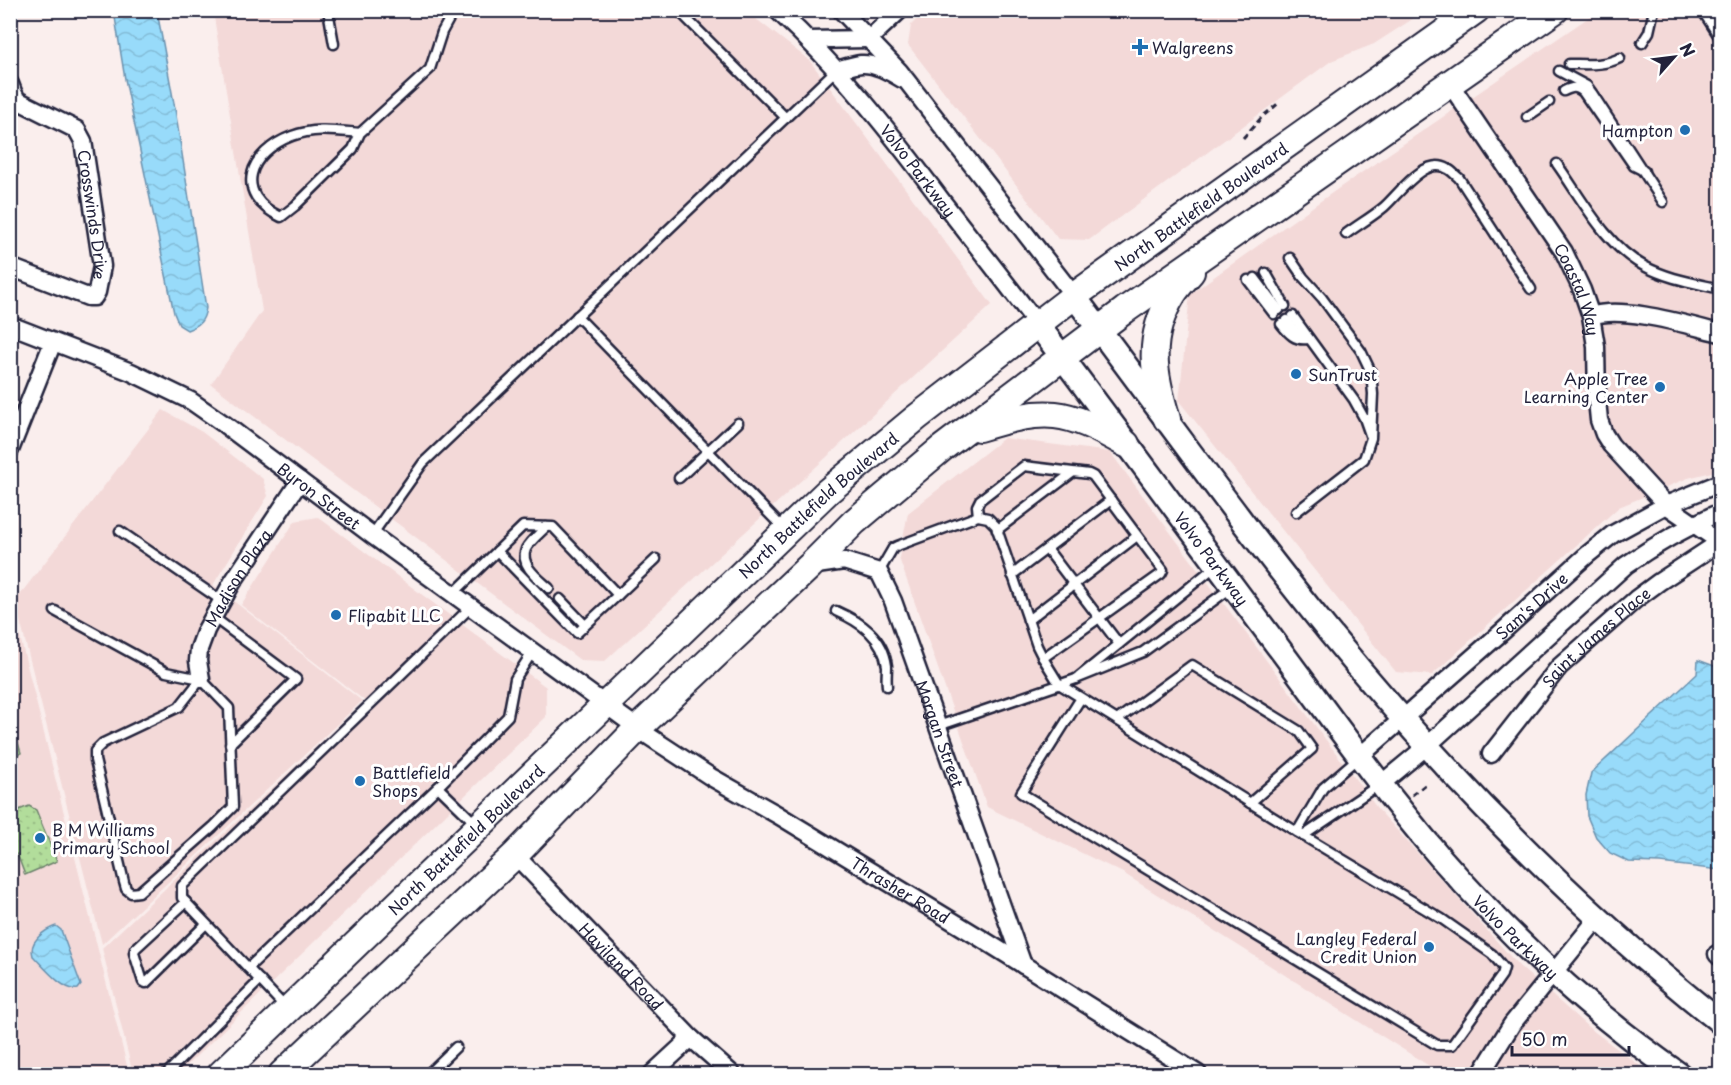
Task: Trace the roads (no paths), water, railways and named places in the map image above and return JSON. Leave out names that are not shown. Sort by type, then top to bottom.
[{"type":"main road","name":"North Battlefield Boulevard","points":[[221,1074],[827,492],[916,418],[1074,296],[1476,10]]},
{"type":"main road","points":[[298,1063],[515,855],[638,728],[854,522],[959,436],[1125,309],[1555,10]]},
{"type":"main road","points":[[1167,419],[1155,377],[1154,351],[1157,332],[1162,314],[1174,292],[1209,252]]},
{"type":"main road","points":[[1074,296],[1264,550],[1329,632],[1427,746],[1521,845],[1598,918],[1720,1022]]},
{"type":"main road","name":"Volvo Parkway","points":[[1038,325],[1381,784],[1440,857],[1554,973],[1630,1038],[1679,1074]]},
{"type":"main road","points":[[959,436],[1014,417],[1057,414],[1082,421],[1126,444]]},
{"type":"street","name":"Volvo Parkway","points":[[777,10],[836,70],[898,141],[1038,325]]},
{"type":"street","points":[[840,10],[908,83],[1074,296]]},
{"type":"street","points":[[808,40],[869,39],[900,10]]},
{"type":"street","points":[[836,70],[861,64],[870,65],[891,72],[908,83]]},
{"type":"street","name":"Crosswinds Drive","points":[[10,84],[17,100],[76,130],[81,135],[102,266],[94,297],[88,297],[10,267]]},
{"type":"street","name":"Coastal Way","points":[[1450,84],[1564,252],[1582,290],[1591,316],[1596,346],[1599,420],[1611,446],[1666,505],[1720,542]]},
{"type":"street","points":[[1591,316],[1601,312],[1629,313],[1720,333]]},
{"type":"street","name":"Byron Street","points":[[11,328],[131,372],[191,401],[606,704]]},
{"type":"street","points":[[10,450],[53,342]]},
{"type":"street","name":"Madison Plaza","points":[[201,680],[199,649],[213,617],[246,561],[300,481]]},
{"type":"street","name":"Sam's Drive","points":[[1360,756],[1613,534],[1666,505],[1720,483]]},
{"type":"street","name":"Sam's Drive","points":[[1381,784],[1427,746],[1626,565],[1645,551],[1720,512]]},
{"type":"street","name":"Saint James Place","points":[[1491,754],[1559,667],[1636,599],[1720,542]]},
{"type":"street","points":[[810,566],[844,561],[879,572]]},
{"type":"street","name":"Morgan Street","points":[[879,572],[893,601],[1023,965]]},
{"type":"street","name":"Thrasher Road","points":[[606,704],[650,737],[711,777],[778,815],[1198,1074]]},
{"type":"street","name":"Haviland Road","points":[[515,855],[691,1038],[732,1074]]},
{"type":"street","points":[[1481,1074],[1512,1024],[1598,918]]},
{"type":"street","points":[[652,1074],[691,1038]]},
{"type":"lane","points":[[328,10],[334,44]]},
{"type":"lane","points":[[360,133],[330,130],[308,131],[281,141],[258,160],[250,176],[254,196],[267,210],[281,217],[295,206],[354,149],[360,133],[430,69],[442,32],[454,10]]},
{"type":"lane","points":[[678,10],[786,118]]},
{"type":"lane","points":[[1642,43],[1649,32],[1654,10]]},
{"type":"lane","points":[[1701,10],[1720,38]]},
{"type":"lane","points":[[1569,64],[1603,64],[1620,58]]},
{"type":"lane","points":[[372,535],[423,463],[836,70]]},
{"type":"lane","points":[[1560,70],[1587,86],[1663,202]]},
{"type":"lane","points":[[1564,91],[1579,88],[1583,92],[1634,166],[1644,171]]},
{"type":"lane","points":[[1527,117],[1549,102]]},
{"type":"lane","points":[[1557,164],[1604,231],[1643,265],[1663,274],[1720,289]]},
{"type":"lane","points":[[1346,234],[1384,206],[1407,182],[1429,167],[1437,165],[1448,168],[1459,178],[1531,289]]},
{"type":"lane","points":[[1290,258],[1361,351],[1371,372],[1373,394],[1371,438],[1364,459],[1296,512]]},
{"type":"lane","points":[[1252,279],[1279,310],[1266,273]]},
{"type":"lane","points":[[577,316],[786,531]]},
{"type":"lane","points":[[1308,339],[1291,336],[1287,320],[1308,339],[1354,400],[1371,438]]},
{"type":"lane","points":[[680,478],[738,423]]},
{"type":"lane","points":[[978,516],[977,506],[980,500],[1024,466],[1089,474],[1093,476],[1161,566],[1162,572],[1043,658]]},
{"type":"lane","points":[[997,530],[1072,473]]},
{"type":"lane","points":[[1012,575],[1111,500]]},
{"type":"lane","points":[[879,572],[892,549],[978,516],[988,518],[996,526],[1043,658],[1059,684],[1300,834],[1442,919],[1492,954],[1504,968],[1502,975],[1452,1046],[1437,1045],[1021,793],[1081,698]]},
{"type":"lane","points":[[453,594],[523,526],[553,527],[618,595]]},
{"type":"lane","points":[[546,527],[526,549],[525,563],[549,588]]},
{"type":"lane","points":[[120,531],[222,601]]},
{"type":"lane","points":[[1028,620],[1137,536]]},
{"type":"lane","points":[[1047,549],[1119,644]]},
{"type":"lane","points":[[496,551],[577,633],[656,559]]},
{"type":"lane","points":[[1076,679],[1217,565]]},
{"type":"lane","points":[[938,726],[1076,679],[1143,652],[1233,587]]},
{"type":"lane","points":[[560,599],[585,625]]},
{"type":"lane","points":[[288,1010],[182,898],[182,886],[471,607]]},
{"type":"lane","points":[[55,611],[166,672],[201,680],[229,708],[233,807],[139,892],[131,893],[126,889],[124,882],[95,760],[95,751],[103,743],[179,707],[201,680]]},
{"type":"lane","points":[[836,611],[871,631],[877,639],[885,660],[887,686]]},
{"type":"lane","points":[[213,617],[296,679],[230,744]]},
{"type":"lane","points":[[248,968],[438,787],[508,716],[515,679],[533,651]]},
{"type":"lane","points":[[1117,720],[1192,665],[1299,731],[1312,749],[1250,802]]},
{"type":"lane","points":[[1300,834],[1323,788],[1360,756]]},
{"type":"lane","points":[[1300,834],[1381,784]]},
{"type":"lane","points":[[438,787],[480,827]]},
{"type":"lane","points":[[186,902],[135,949],[134,953],[143,982],[146,983],[206,924]]},
{"type":"lane","points":[[167,1073],[260,980]]},
{"type":"lane","points":[[428,1074],[456,1047]]},
{"type":"water","points":[[114,11],[157,11],[175,109],[206,308],[201,322],[187,330],[179,325],[174,313],[125,79]]},
{"type":"water","points":[[1698,660],[1720,668],[1720,870],[1629,862],[1610,853],[1596,837],[1587,816],[1586,795],[1591,773],[1697,674]]},
{"type":"water","points":[[56,926],[61,930],[81,985],[78,989],[66,987],[60,983],[33,956],[33,946],[38,937]]},
{"type":"place","name":"Walgreens","points":[[1140,47]]},
{"type":"place","name":"Hampton","points":[[1685,130]]},
{"type":"place","name":"SunTrust","points":[[1296,374]]},
{"type":"place","name":"Apple Tree Learning Center","points":[[1660,387]]},
{"type":"place","name":"Flipabit LLC","points":[[336,615]]},
{"type":"place","name":"Battlefield Shops","points":[[360,781]]},
{"type":"place","name":"B M Williams Primary School","points":[[40,838]]},
{"type":"place","name":"Langley Federal Credit Union","points":[[1429,947]]}]
